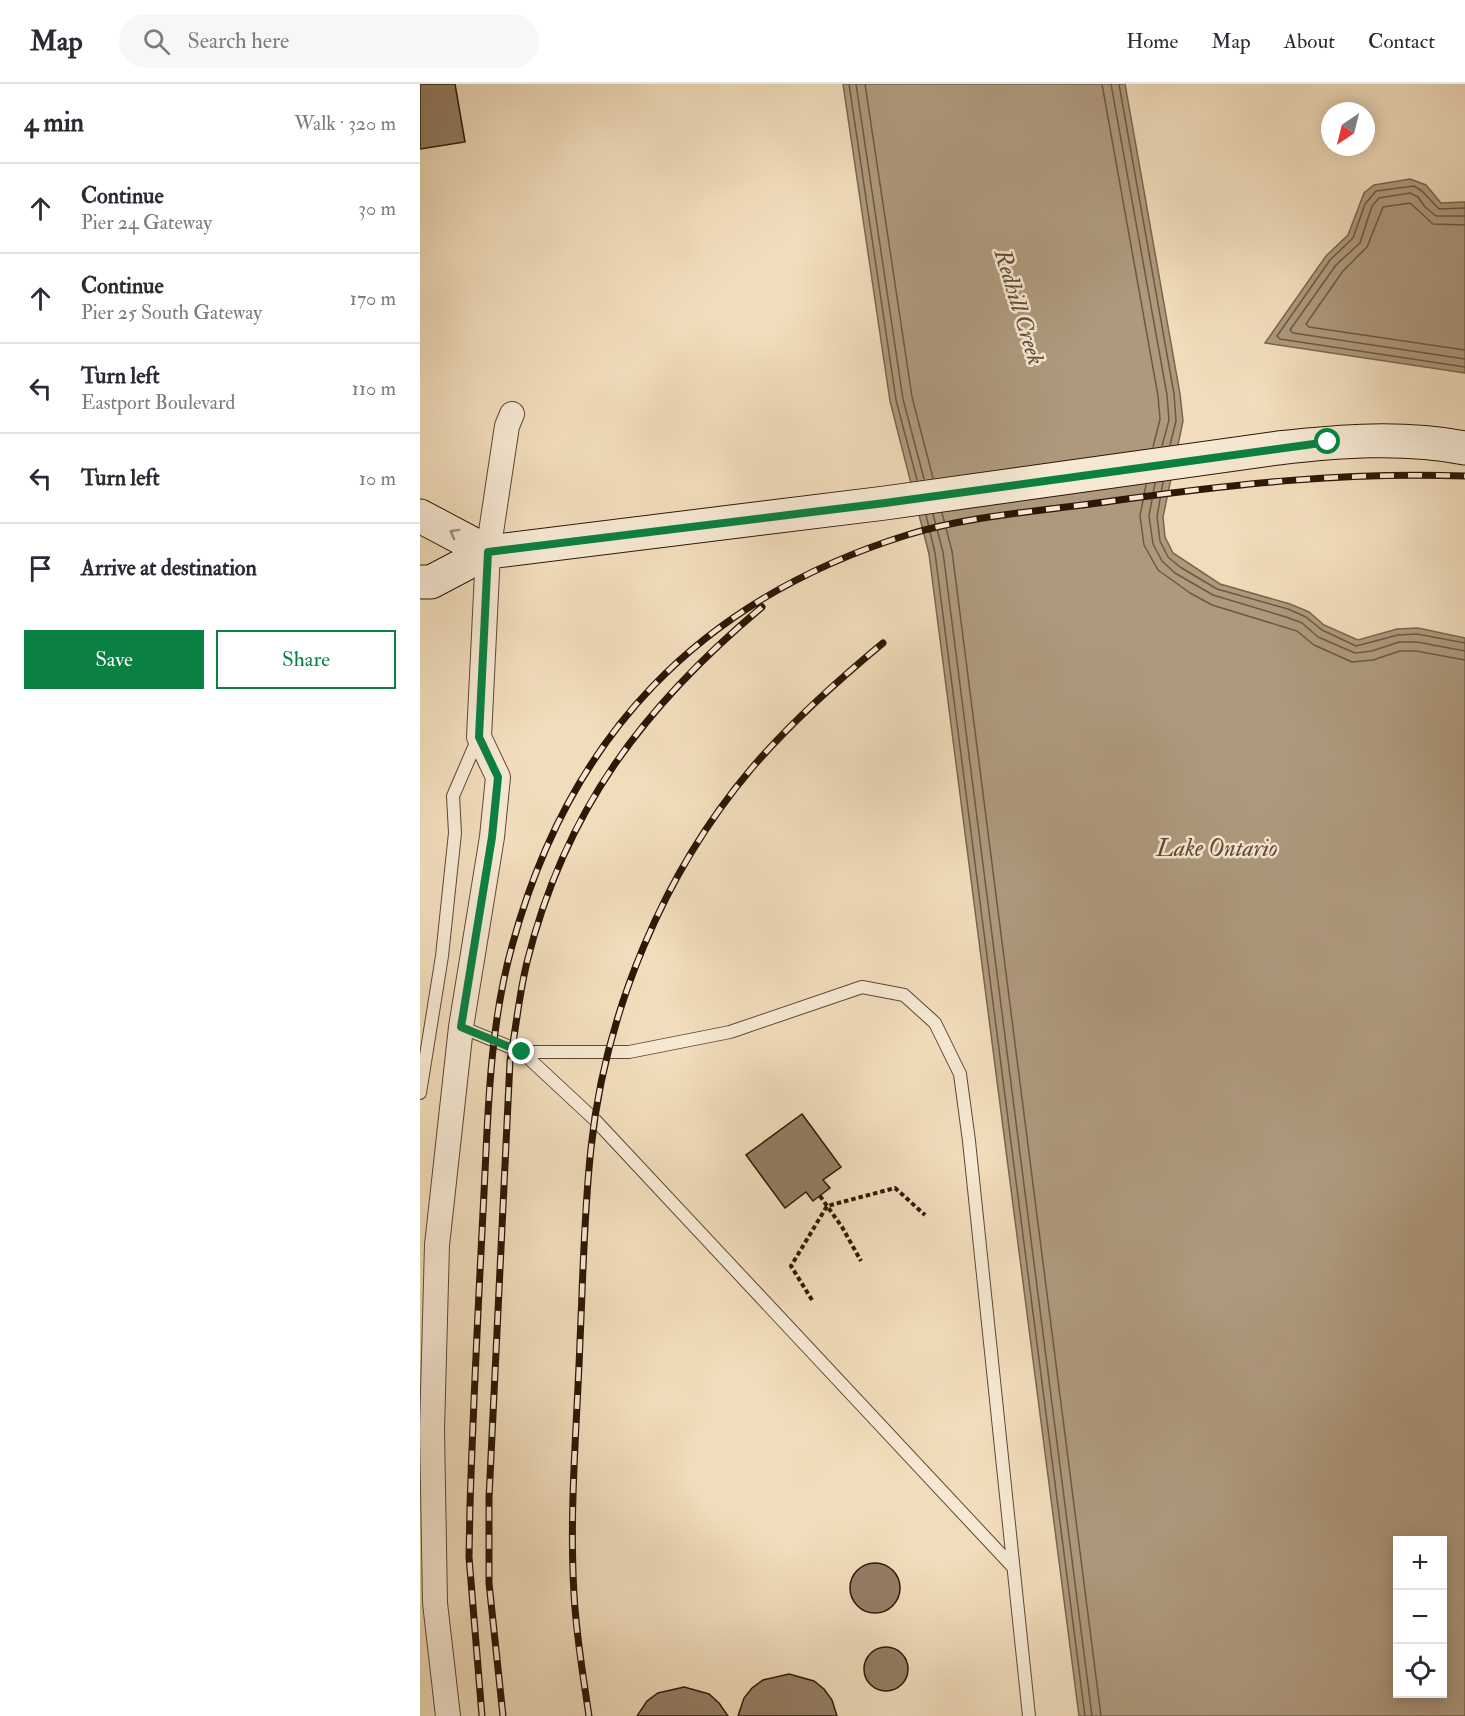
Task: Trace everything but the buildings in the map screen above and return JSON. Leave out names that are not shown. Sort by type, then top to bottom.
[{"type":"street","points":[[448,1716],[435,1603],[432,1430],[437,1245],[461,1027],[492,837],[498,777],[479,737],[488,552],[507,426],[512,414]]},
{"type":"street","points":[[420,582],[431,582],[488,552],[885,503],[1328,442],[1426,440],[1465,448]]},
{"type":"street","points":[[420,516],[488,552]]},
{"type":"lane","points":[[420,1093],[442,956],[455,833],[453,795],[479,737]]},
{"type":"lane","points":[[522,1052],[629,1052],[684,1042],[730,1032],[862,987],[904,995],[935,1023],[960,1074],[968,1130],[1029,1716]]},
{"type":"lane","points":[[461,1027],[522,1052],[626,1151],[1012,1566]]},
{"type":"path","points":[[812,1300],[791,1266],[827,1206],[895,1188],[925,1215]]},
{"type":"path","points":[[820,1196],[861,1261]]},
{"type":"water","name":"Lake Ontario","points":[[843,84],[1125,84],[1183,421],[1163,517],[1165,537],[1173,553],[1220,584],[1290,604],[1309,612],[1324,625],[1358,640],[1397,629],[1418,628],[1465,638],[1465,1716],[1079,1716],[929,554],[890,401]]},
{"type":"water","points":[[1410,179],[1426,185],[1441,203],[1465,202],[1465,373],[1265,343],[1326,256],[1348,235],[1364,193],[1374,185]]},
{"type":"railway","points":[[482,1716],[469,1557],[477,1322],[488,1111],[498,1011],[512,946],[537,871],[569,802],[607,741],[653,686],[706,638],[766,597],[833,563],[907,535],[982,518],[1244,485],[1375,476],[1465,476]]},
{"type":"railway","points":[[503,1716],[489,1583],[489,1498],[510,1061],[527,962],[543,907],[563,856],[587,809],[614,765],[681,683],[762,607]]},
{"type":"railway","points":[[589,1716],[575,1609],[573,1499],[589,1172],[598,1097],[610,1046],[625,996],[666,899],[691,853],[720,809],[751,769],[782,735],[883,643]]},
{"type":"route","points":[[522,1052],[461,1027],[475,930],[492,837],[498,777],[479,737],[488,552],[885,503],[1328,442]]},
{"type":"water label","name":"Redhill Creek","points":[[1019,307]]}]
